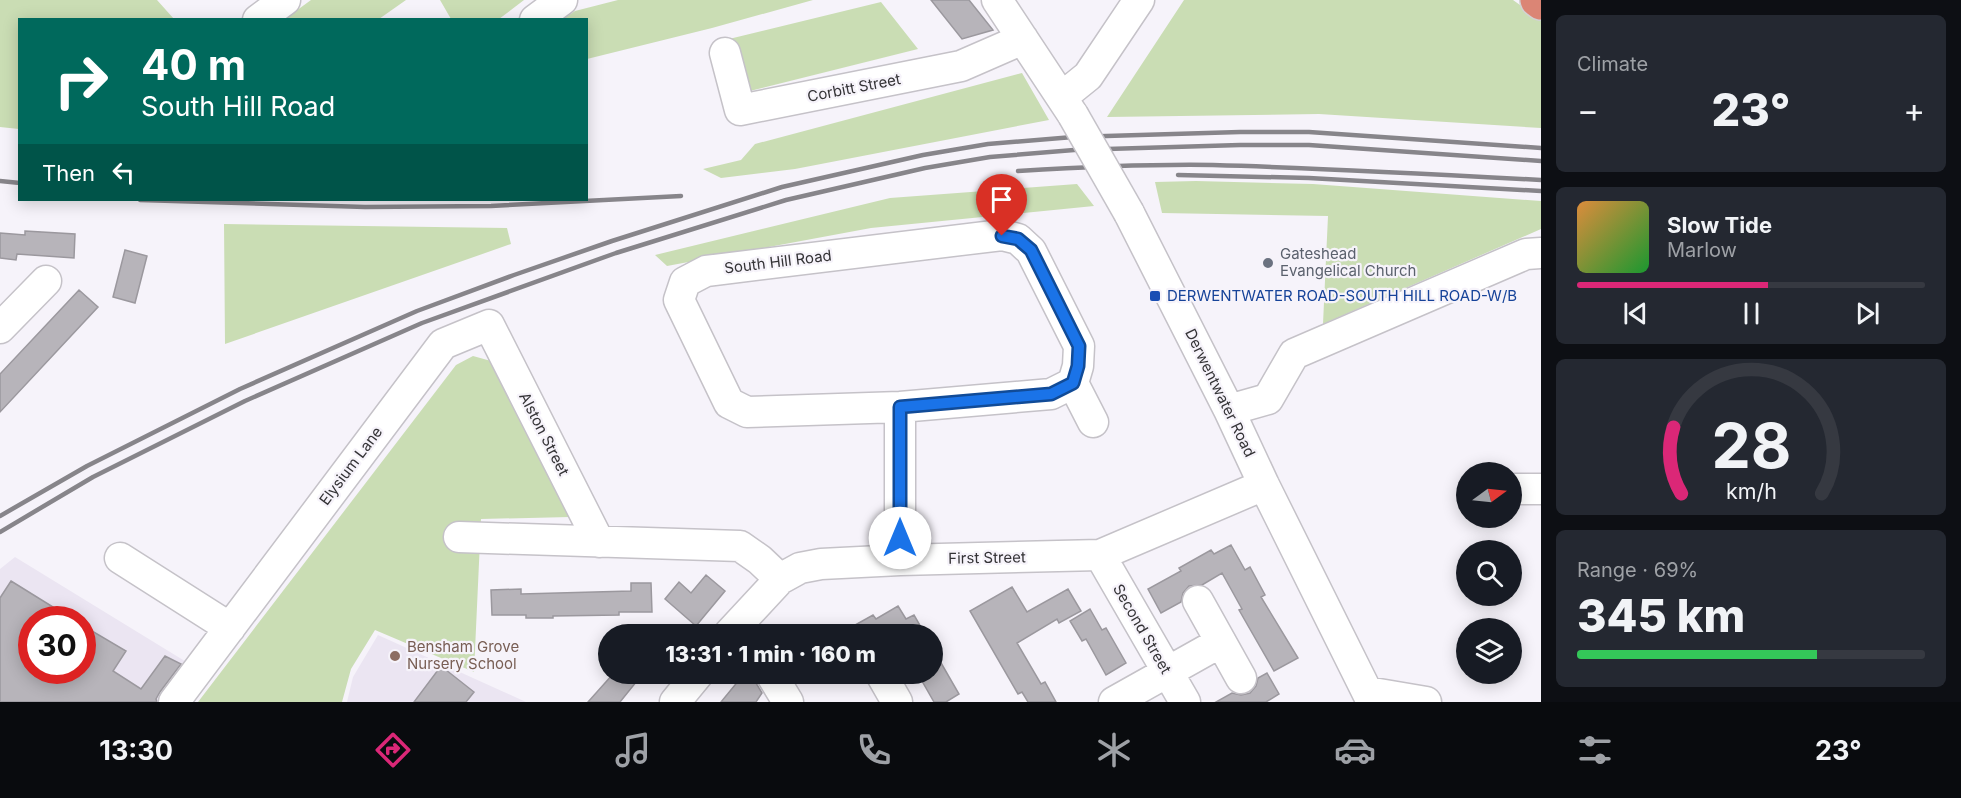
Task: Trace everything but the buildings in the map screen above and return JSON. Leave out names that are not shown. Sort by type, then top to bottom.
[{"type":"highway","points":[[1537,0],[1541,3]]},
{"type":"street","points":[[261,18],[285,0]]},
{"type":"street","points":[[538,18],[562,0]]},
{"type":"street","name":"Derwentwater Road","points":[[997,0],[1067,106],[1129,213],[1229,410],[1369,697]]},
{"type":"street","points":[[1067,106],[1136,1]]},
{"type":"street","name":"Corbitt Street","points":[[725,52],[740,110],[961,66],[1023,39]]},
{"type":"street","name":"South Hill Road","points":[[1002,236],[1018,239],[1031,250],[1079,346],[1078,366],[1073,383],[1051,394],[900,407],[747,412],[729,403],[679,300],[685,282],[706,271],[1002,236]]},
{"type":"street","points":[[1229,410],[1268,399],[1294,354],[1526,254],[1541,253]]},
{"type":"street","points":[[0,328],[24,294]]},
{"type":"street","name":"Alston Street","points":[[489,325],[599,542]]},
{"type":"street","name":"Elysium Lane","points":[[174,702],[443,344],[489,325]]},
{"type":"street","points":[[1073,383],[1093,422]]},
{"type":"street","points":[[900,407],[900,560]]},
{"type":"street","name":"First Street","points":[[780,579],[800,568],[821,564],[1100,555],[1264,485]]},
{"type":"street","points":[[459,537],[740,546],[760,560],[780,579],[744,624]]},
{"type":"street","name":"Second Street","points":[[1100,555],[1185,702]]},
{"type":"street","points":[[120,558],[230,628]]},
{"type":"street","points":[[1198,601],[1241,678]]},
{"type":"street","points":[[1114,702],[1221,642]]},
{"type":"street","points":[[675,702],[690,684]]},
{"type":"street","points":[[777,684],[788,702]]},
{"type":"street","points":[[1369,697],[1426,702]]},
{"type":"shaded area","points":[[15,557],[95,606],[18,606],[18,684],[96,684],[96,607],[188,663],[159,702],[0,702],[0,569]]},
{"type":"shaded area","name":"Bensham Grove Nursery School","points":[[378,635],[526,702],[347,702],[353,677]]},
{"type":"green space","points":[[0,0],[157,0],[173,18],[18,18],[18,129],[0,127]]},
{"type":"green space","points":[[311,0],[406,0],[380,18],[286,18]]},
{"type":"green space","points":[[440,0],[524,0],[500,18],[450,18]]},
{"type":"green space","points":[[618,0],[813,0],[588,59],[588,18],[564,18],[575,11]]},
{"type":"green space","points":[[1184,0],[1513,0],[1541,20],[1541,128],[1319,114],[1107,117]]},
{"type":"green space","points":[[881,2],[918,49],[742,93],[729,39]]},
{"type":"green space","points":[[1022,73],[1049,120],[795,169],[721,178],[703,169],[741,160],[755,144]]},
{"type":"green space","points":[[1155,182],[1313,184],[1541,201],[1541,229],[1323,324],[1328,216],[1162,213]]},
{"type":"green space","points":[[1077,184],[1094,206],[871,228],[667,266],[655,255],[890,198]]},
{"type":"green space","points":[[224,224],[507,228],[511,244],[225,344]]},
{"type":"green space","points":[[473,356],[491,361],[570,517],[481,519],[474,672],[375,630],[351,669],[342,702],[198,702],[456,365]]},
{"type":"railway","points":[[0,516],[87,466],[240,389],[417,311],[612,241],[782,187],[923,155],[988,144],[1073,137],[1309,132],[1541,148]]},
{"type":"railway","points":[[0,532],[93,477],[245,401],[422,323],[616,253],[786,200],[925,168],[990,157],[1074,150],[1309,145],[1541,161]]},
{"type":"railway","points":[[1018,171],[1116,166],[1213,165],[1541,180]]},
{"type":"railway","points":[[1178,175],[1309,178],[1541,191]]},
{"type":"railway","points":[[0,181],[18,183]]},
{"type":"railway","points":[[588,201],[681,196]]},
{"type":"railway","points":[[172,201],[365,207],[491,206],[586,201]]},
{"type":"place","name":"Gateshead Evangelical Church","points":[[1268,263]]},
{"type":"place","name":"DERWENTWATER ROAD-SOUTH HILL ROAD-W/B","points":[[1155,296]]},
{"type":"place","name":"Bensham Grove Nursery School","points":[[395,656]]},
{"type":"route","points":[[900,538],[900,407],[1051,394],[1073,383],[1078,366],[1079,346],[1031,250],[1018,239],[1002,236]]}]
